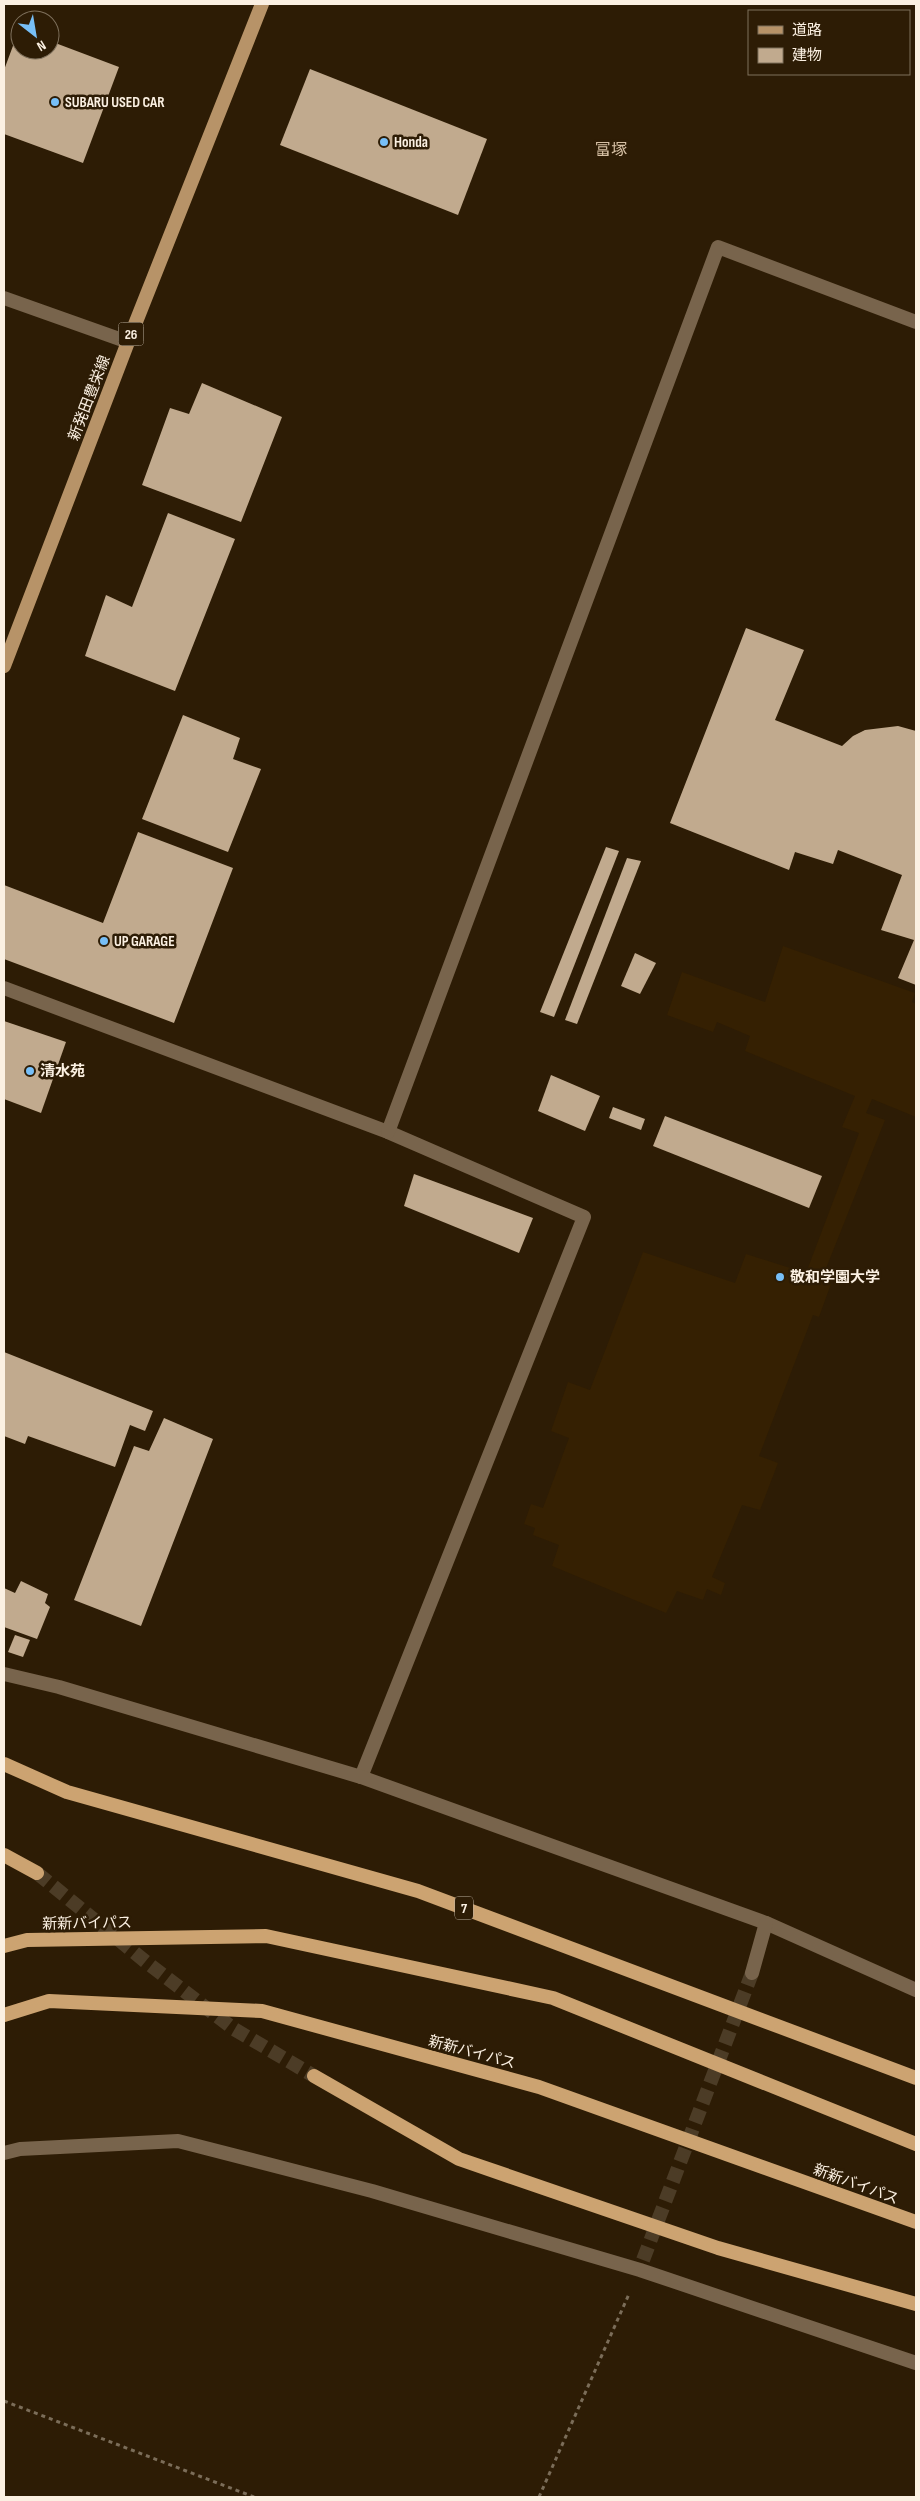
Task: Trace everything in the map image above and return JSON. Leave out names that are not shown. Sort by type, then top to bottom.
[{"type":"highway","name":"7","points":[[4,1764],[68,1792],[418,1890],[916,2078]]},
{"type":"highway","points":[[4,1855],[37,1873]]},
{"type":"highway","name":"新新バイパス","points":[[4,1946],[27,1940],[266,1936],[553,1998],[916,2144]]},
{"type":"highway","name":"新新バイパス","points":[[4,2015],[50,2001],[262,2011],[538,2087],[916,2222]]},
{"type":"highway","points":[[314,2076],[460,2159],[718,2248],[916,2304]]},
{"type":"main road","name":"新発田豊栄線","points":[[4,666],[128,342],[262,4]]},
{"type":"street","points":[[388,1132],[718,247],[916,322]]},
{"type":"street","points":[[4,298],[128,342]]},
{"type":"street","points":[[4,988],[388,1132],[584,1217],[361,1777]]},
{"type":"street","points":[[4,1674],[59,1687],[361,1777],[766,1923],[916,1990]]},
{"type":"street","points":[[752,1973],[766,1923]]},
{"type":"street","points":[[4,2153],[20,2149],[178,2141],[372,2191],[642,2265],[916,2363]]},
{"type":"path","points":[[539,2497],[642,2265]]},
{"type":"path","points":[[4,2401],[254,2497]]},
{"type":"shaded area","name":"敬和学園大学","points":[[783,946],[915,993],[912,1002],[916,1004],[916,1117],[872,1099],[866,1113],[885,1120],[821,1281],[831,1284],[819,1317],[813,1315],[759,1456],[778,1463],[760,1510],[742,1505],[712,1577],[725,1583],[721,1595],[707,1589],[703,1600],[677,1591],[666,1613],[552,1566],[559,1545],[533,1535],[535,1528],[524,1524],[531,1504],[543,1508],[569,1438],[551,1431],[568,1382],[590,1390],[643,1252],[735,1283],[746,1254],[806,1273],[859,1133],[842,1127],[855,1096],[745,1051],[750,1036],[717,1022],[713,1032],[667,1015],[682,972],[765,1002]]},
{"type":"building","name":"SUBARU USED CAR","points":[[60,45],[119,67],[83,163],[4,134],[4,70],[10,54],[10,60],[60,60]]},
{"type":"building","name":"Honda","points":[[310,69],[487,139],[458,215],[280,145]]},
{"type":"building","points":[[202,383],[282,417],[241,522],[142,485],[170,408],[189,414]]},
{"type":"building","points":[[168,513],[235,539],[175,691],[85,656],[106,595],[132,607]]},
{"type":"building","points":[[746,628],[804,650],[775,720],[842,746],[853,736],[865,730],[898,726],[916,731],[916,985],[898,978],[914,940],[881,930],[902,875],[838,850],[833,864],[795,852],[789,870],[670,823]]},
{"type":"building","points":[[183,715],[240,738],[233,759],[261,769],[228,852],[142,819]]},
{"type":"building","name":"UP GARAGE","points":[[138,832],[233,868],[174,1023],[4,959],[4,885],[103,923]]},
{"type":"building","points":[[606,847],[619,851],[554,1017],[540,1012]]},
{"type":"building","points":[[627,858],[641,861],[577,1024],[565,1020]]},
{"type":"building","points":[[635,953],[656,963],[640,994],[621,986]]},
{"type":"building","name":"清水苑","points":[[4,1021],[66,1042],[41,1113],[4,1099]]},
{"type":"building","points":[[551,1075],[600,1096],[585,1131],[538,1111]]},
{"type":"building","points":[[613,1107],[645,1119],[641,1130],[609,1118]]},
{"type":"building","points":[[665,1116],[822,1176],[809,1208],[653,1146]]},
{"type":"building","points":[[414,1174],[533,1218],[519,1253],[404,1206]]},
{"type":"building","points":[[4,1352],[153,1411],[145,1431],[130,1425],[115,1467],[28,1436],[25,1444],[4,1436]]},
{"type":"building","points":[[164,1418],[213,1439],[141,1626],[74,1600],[134,1446],[149,1451]]},
{"type":"building","points":[[21,1581],[48,1594],[45,1603],[50,1607],[37,1639],[4,1627],[4,1588],[15,1593]]},
{"type":"building","points":[[15,1635],[30,1640],[23,1657],[8,1652]]},
{"type":"tunnel","points":[[37,1873],[146,1962],[234,2029],[314,2076]]},
{"type":"tunnel","points":[[643,2260],[752,1973]]},
{"type":"place","name":"SUBARU USED CAR","points":[[55,102]]},
{"type":"place","name":"Honda","points":[[384,142]]},
{"type":"place","name":"UP GARAGE","points":[[104,941]]},
{"type":"place","name":"清水苑","points":[[30,1071]]},
{"type":"place","name":"敬和学園大学","points":[[780,1277]]},
{"type":"district","name":"富塚","points":[[611,149]]}]
